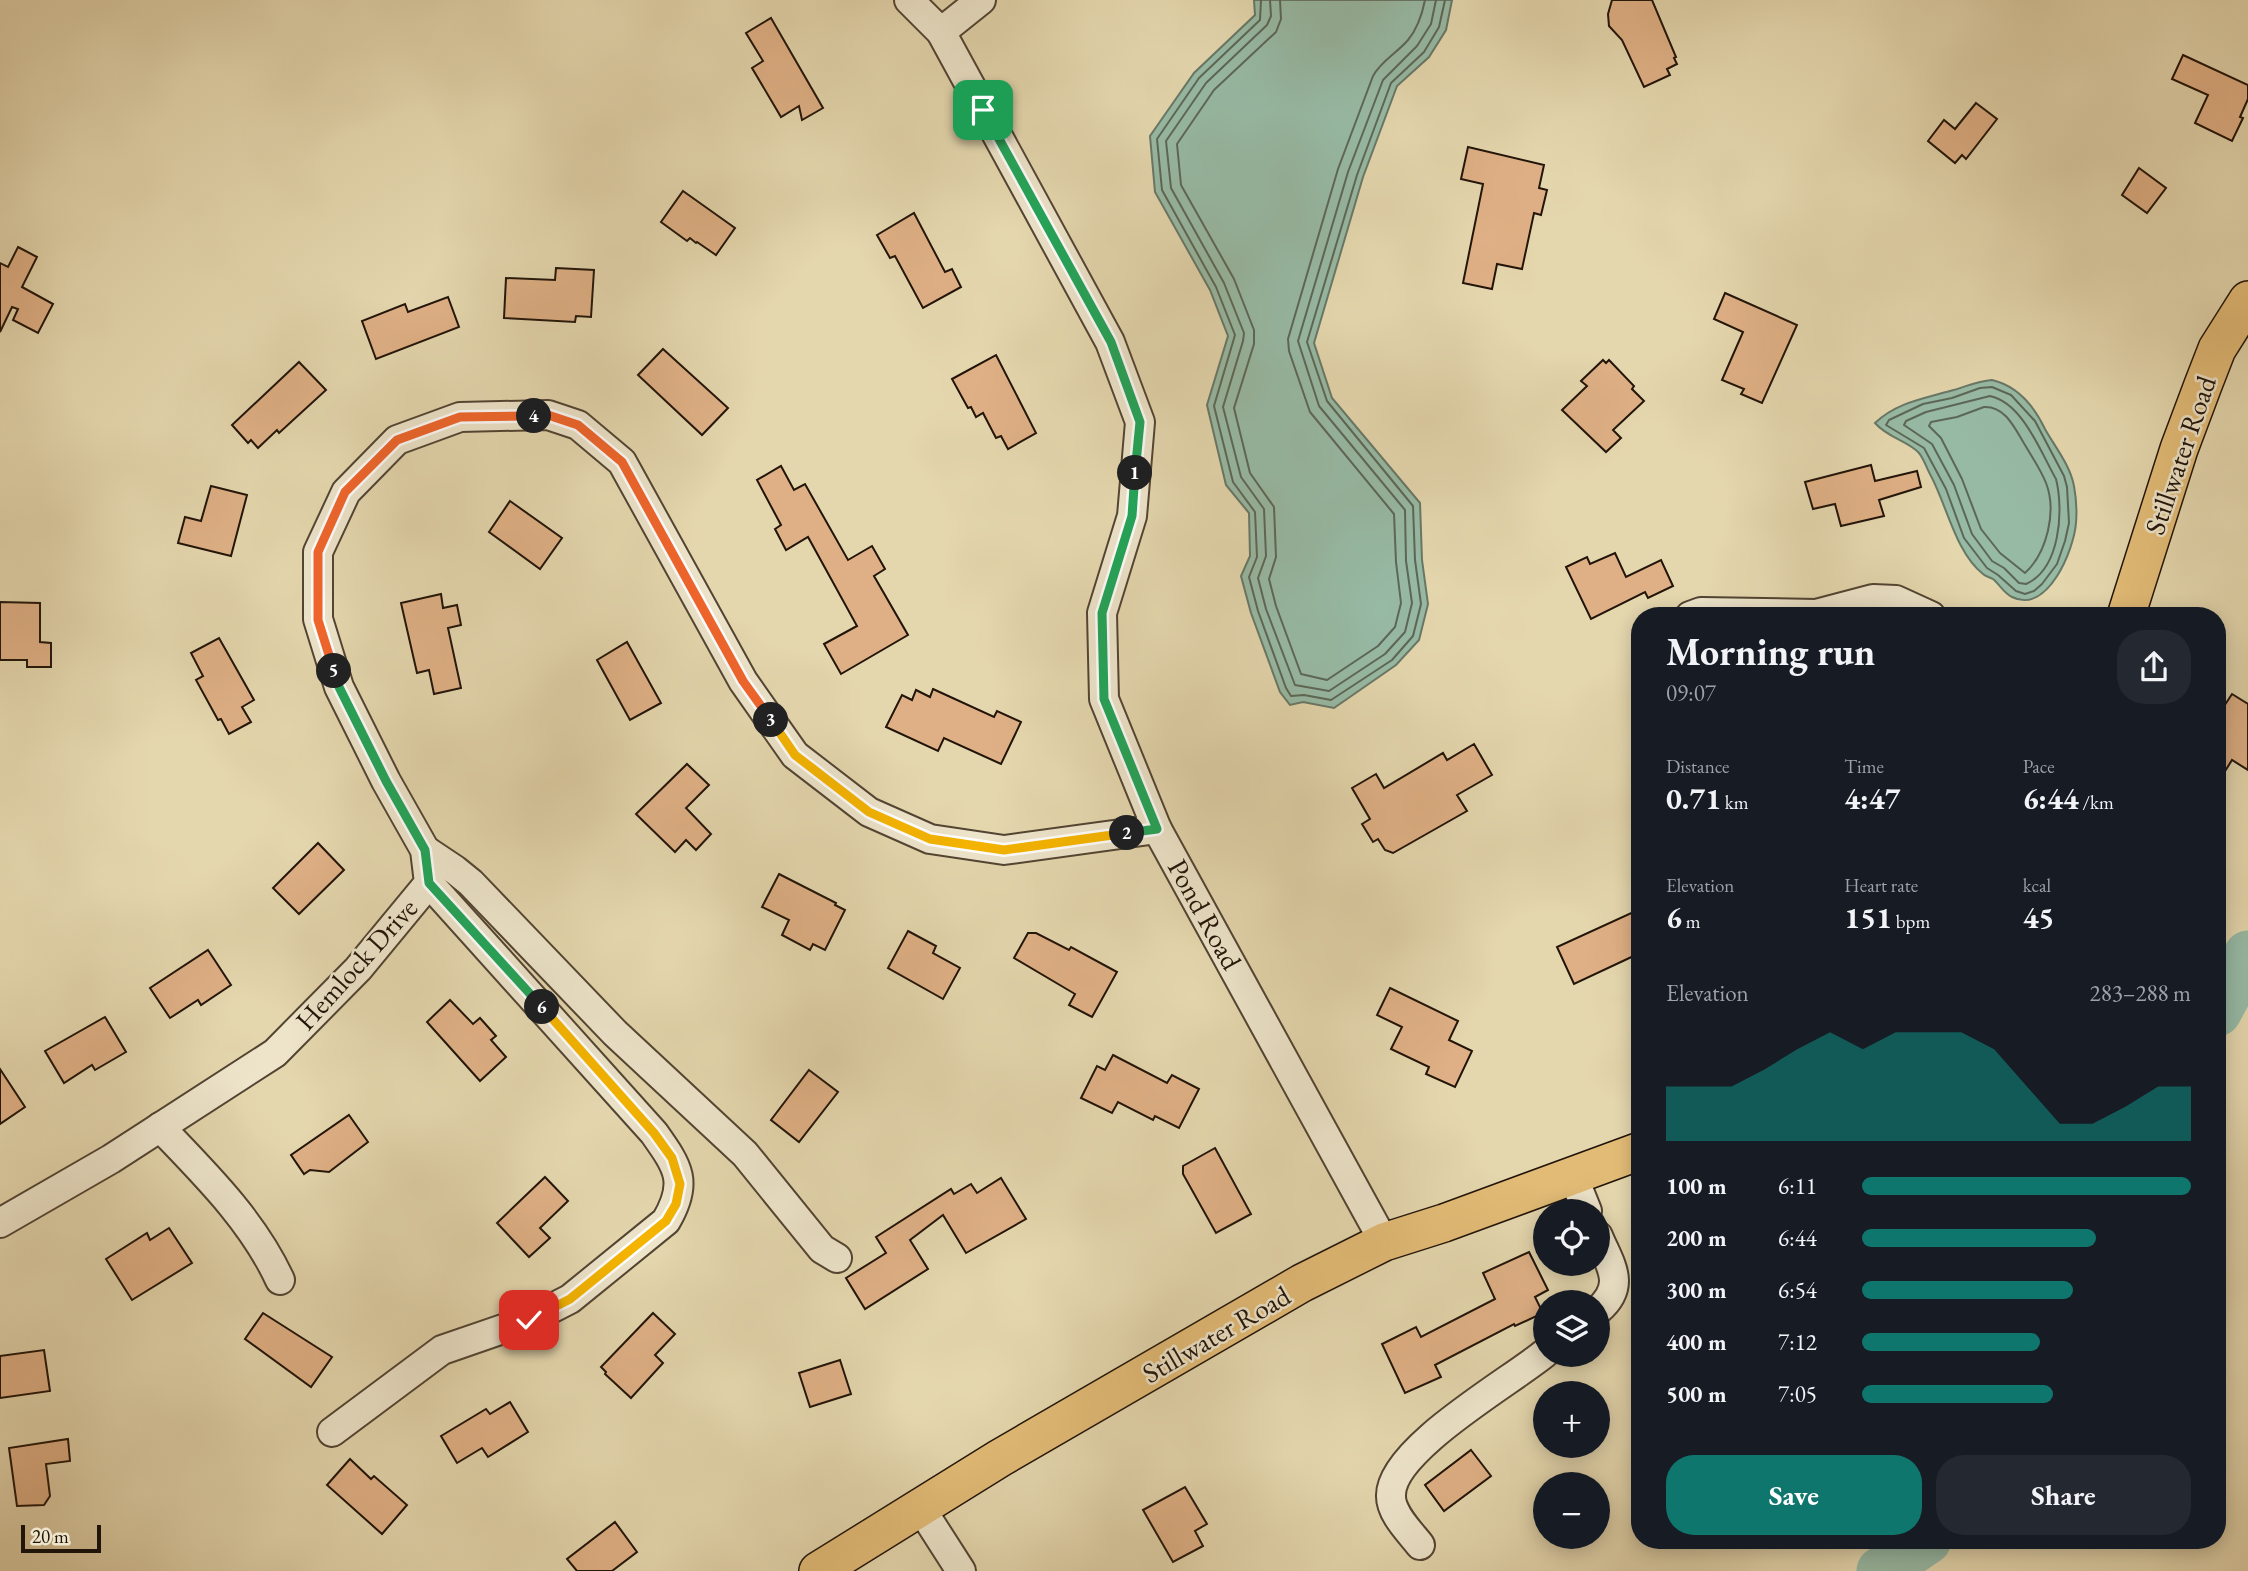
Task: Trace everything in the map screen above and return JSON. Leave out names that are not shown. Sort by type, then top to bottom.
[{"type":"main road","name":"Stillwater Road","points":[[2129,607],[2179,449],[2217,349],[2248,300]]},
{"type":"main road","name":"Stillwater Road","points":[[818,1571],[919,1507],[1303,1283],[1384,1242],[1631,1155]]},
{"type":"street","name":"Pond Road","points":[[909,0],[941,32],[1111,342],[1140,422],[1132,516],[1102,613],[1104,699],[1157,829],[1384,1242]]},
{"type":"street","points":[[941,32],[981,0]]},
{"type":"street","name":"Hemlock Drive","points":[[0,1223],[111,1159],[275,1053],[358,969],[429,883],[425,850],[386,781],[339,687],[318,620],[318,552],[345,492],[397,440],[460,417],[548,415],[578,425],[622,462],[743,681],[795,755],[869,812],[930,839],[1004,850],[1157,829]]},
{"type":"street","points":[[1843,607],[1873,599],[1896,600],[1911,607]]},
{"type":"street","points":[[425,850],[455,870],[489,901],[615,1033],[745,1154],[822,1249],[837,1258]]},
{"type":"street","points":[[332,1432],[442,1350],[529,1320],[570,1299],[666,1221],[676,1204],[680,1184],[672,1158],[654,1133],[429,883]]},
{"type":"street","points":[[160,1127],[237,1210],[267,1251],[281,1280]]},
{"type":"street","points":[[1573,1176],[1582,1199]]},
{"type":"street","points":[[1610,1266],[1615,1278],[1610,1296]]},
{"type":"street","points":[[1420,1545],[1395,1510],[1390,1496],[1402,1465],[1439,1430],[1533,1362]]},
{"type":"street","points":[[919,1507],[952,1565]]},
{"type":"water","points":[[1254,0],[1452,0],[1446,30],[1429,57],[1397,86],[1363,177],[1314,343],[1332,398],[1420,503],[1422,560],[1428,604],[1419,640],[1396,665],[1334,708],[1303,702],[1290,705],[1280,692],[1251,613],[1241,576],[1250,556],[1249,513],[1226,485],[1207,405],[1228,336],[1210,290],[1155,192],[1150,136],[1194,73],[1255,15]]},
{"type":"water","points":[[1992,380],[2010,387],[2030,405],[2066,463],[2075,490],[2076,523],[2064,563],[2048,588],[2037,597],[2025,600],[2009,595],[1974,565],[1959,542],[1921,455],[1875,423],[1910,402]]},
{"type":"building","points":[[1612,0],[1652,0],[1676,57],[1674,58],[1677,64],[1667,69],[1670,75],[1644,87],[1622,40],[1609,26],[1608,14]]},
{"type":"building","points":[[771,18],[823,108],[802,120],[799,106],[781,117],[752,68],[763,61],[746,33]]},
{"type":"building","points":[[2183,55],[2248,85],[2248,99],[2240,117],[2243,118],[2232,141],[2195,123],[2208,95],[2172,79]]},
{"type":"building","points":[[1976,103],[1997,119],[1966,159],[1962,155],[1955,163],[1928,141],[1944,120],[1955,129]]},
{"type":"building","points":[[1468,147],[1544,165],[1539,188],[1547,190],[1541,215],[1534,213],[1522,269],[1497,264],[1492,289],[1463,283],[1483,184],[1461,179]]},
{"type":"building","points":[[2139,168],[2166,188],[2147,213],[2122,195]]},
{"type":"building","points":[[683,191],[735,228],[716,255],[690,238],[687,241],[661,222]]},
{"type":"building","points":[[914,213],[945,272],[952,269],[961,287],[923,308],[895,256],[890,258],[877,235]]},
{"type":"building","points":[[18,247],[37,257],[22,287],[53,304],[38,333],[13,320],[18,309],[12,307],[0,332],[0,263],[8,267]]},
{"type":"building","points":[[556,268],[594,270],[591,317],[576,316],[575,322],[504,318],[506,278],[555,280]]},
{"type":"building","points":[[1725,293],[1797,325],[1762,403],[1741,394],[1744,389],[1722,380],[1743,332],[1714,319]]},
{"type":"building","points":[[448,297],[459,327],[376,359],[362,321],[405,304],[408,312]]},
{"type":"building","points":[[663,349],[728,408],[702,435],[638,375]]},
{"type":"building","points":[[996,355],[1036,433],[1008,449],[1001,436],[996,438],[983,413],[976,417],[971,407],[968,408],[952,379]]},
{"type":"building","points":[[1603,360],[1606,363],[1609,360],[1634,386],[1632,389],[1644,401],[1613,430],[1621,438],[1606,452],[1562,410],[1587,386],[1581,381]]},
{"type":"building","points":[[299,362],[326,390],[279,433],[277,430],[258,448],[251,440],[248,443],[232,425]]},
{"type":"building","points":[[1871,465],[1875,481],[1917,471],[1921,487],[1879,500],[1884,516],[1841,526],[1835,504],[1813,509],[1805,482]]},
{"type":"building","points":[[781,466],[794,490],[805,484],[848,560],[872,546],[885,569],[874,576],[908,635],[841,674],[824,644],[857,626],[808,537],[786,550],[775,529],[781,525],[757,480]]},
{"type":"building","points":[[211,486],[247,495],[231,556],[178,543],[185,517],[201,521]]},
{"type":"building","points":[[510,501],[562,538],[540,569],[489,532]]},
{"type":"building","points":[[1615,553],[1626,577],[1661,560],[1673,586],[1648,598],[1645,592],[1591,619],[1566,567],[1587,557],[1590,564]]},
{"type":"building","points":[[441,594],[443,608],[457,605],[461,625],[448,628],[461,688],[434,694],[429,670],[417,673],[401,603]]},
{"type":"building","points":[[0,602],[40,603],[40,642],[51,643],[51,667],[27,667],[27,660],[0,660]]},
{"type":"building","points":[[219,638],[254,700],[242,707],[251,722],[229,734],[196,680],[203,676],[191,653]]},
{"type":"building","points":[[627,642],[661,703],[630,720],[597,660]]},
{"type":"building","points":[[933,689],[994,717],[997,711],[1021,722],[1001,764],[944,738],[938,751],[886,727],[902,695],[912,700],[916,690],[930,697]]},
{"type":"building","points":[[2232,694],[2248,704],[2248,770],[2232,760],[2226,770],[2226,703]]},
{"type":"building","points":[[1474,744],[1492,775],[1457,795],[1467,811],[1393,853],[1385,850],[1378,839],[1373,842],[1362,824],[1370,819],[1352,788],[1376,774],[1384,788],[1443,753],[1447,760]]},
{"type":"building","points":[[687,764],[709,785],[686,808],[711,834],[696,850],[686,840],[675,852],[636,814]]},
{"type":"building","points":[[318,843],[344,870],[299,914],[273,888]]},
{"type":"building","points":[[779,874],[845,910],[825,950],[813,944],[810,950],[782,935],[789,920],[762,907]]},
{"type":"building","points":[[1631,913],[1631,957],[1574,984],[1557,947]]},
{"type":"building","points":[[908,931],[936,946],[933,953],[960,968],[943,999],[888,968]]},
{"type":"building","points":[[1028,933],[1036,933],[1069,950],[1071,947],[1117,972],[1092,1017],[1069,1005],[1075,994],[1014,958]]},
{"type":"building","points":[[208,950],[231,985],[201,1005],[198,1000],[170,1018],[150,988]]},
{"type":"building","points":[[1390,988],[1458,1021],[1449,1040],[1472,1051],[1455,1087],[1426,1074],[1429,1067],[1391,1049],[1402,1027],[1377,1015]]},
{"type":"building","points":[[450,1000],[473,1024],[480,1018],[496,1036],[491,1040],[506,1057],[480,1081],[427,1022]]},
{"type":"building","points":[[105,1017],[126,1052],[95,1070],[92,1065],[64,1083],[45,1051]]},
{"type":"building","points":[[1113,1055],[1167,1083],[1172,1075],[1199,1089],[1179,1128],[1155,1116],[1153,1120],[1118,1102],[1112,1113],[1081,1098],[1097,1066],[1105,1070]]},
{"type":"building","points":[[0,1069],[25,1107],[0,1124]]},
{"type":"building","points":[[809,1070],[838,1092],[799,1142],[771,1120]]},
{"type":"building","points":[[349,1115],[368,1142],[329,1172],[310,1170],[304,1174],[291,1155]]},
{"type":"building","points":[[1215,1148],[1251,1214],[1216,1233],[1183,1174],[1183,1166]]},
{"type":"building","points":[[545,1177],[568,1201],[540,1228],[550,1238],[529,1257],[497,1223]]},
{"type":"building","points":[[1001,1178],[1026,1219],[966,1253],[943,1215],[910,1240],[928,1269],[865,1309],[846,1278],[886,1253],[876,1237],[951,1189],[954,1194],[971,1184],[977,1193]]},
{"type":"building","points":[[169,1228],[192,1263],[132,1300],[106,1259],[147,1233],[150,1240]]},
{"type":"building","points":[[1529,1252],[1533,1260],[1533,1276],[1541,1276],[1548,1290],[1533,1290],[1533,1318],[1515,1326],[1514,1324],[1435,1365],[1441,1377],[1405,1393],[1382,1344],[1416,1327],[1421,1337],[1495,1299],[1483,1273]]},
{"type":"building","points":[[263,1313],[332,1357],[311,1387],[245,1339]]},
{"type":"building","points":[[653,1313],[675,1334],[655,1355],[663,1363],[631,1398],[601,1367]]},
{"type":"building","points":[[44,1350],[50,1391],[0,1398],[0,1356]]},
{"type":"building","points":[[840,1360],[851,1394],[810,1407],[799,1373]]},
{"type":"building","points":[[510,1402],[528,1432],[488,1457],[482,1448],[457,1463],[441,1436],[486,1409],[490,1414]]},
{"type":"building","points":[[68,1439],[70,1461],[46,1464],[50,1496],[44,1505],[17,1506],[9,1448]]},
{"type":"building","points":[[1471,1450],[1491,1476],[1444,1511],[1425,1485]]},
{"type":"building","points":[[350,1459],[371,1479],[374,1476],[407,1505],[382,1534],[327,1485]]},
{"type":"building","points":[[1185,1487],[1207,1524],[1195,1531],[1203,1546],[1173,1562],[1143,1510]]},
{"type":"building","points":[[615,1522],[637,1552],[612,1571],[577,1571],[567,1559]]},
{"type":"waterway","points":[[2226,995],[2248,955]]},
{"type":"waterway","points":[[1881,1571],[1914,1549]]},
{"type":"route","points":[[529,1320],[570,1299],[666,1221],[676,1204],[680,1184],[672,1158],[654,1133],[429,883],[425,850],[386,781],[339,687],[318,620],[318,552],[345,492],[397,440],[460,417],[548,415],[578,425],[622,462],[659,524],[743,681],[795,755],[869,812],[930,839],[1004,850],[1157,829],[1104,699],[1102,613],[1132,516],[1140,422],[1111,342],[983,110]]}]
